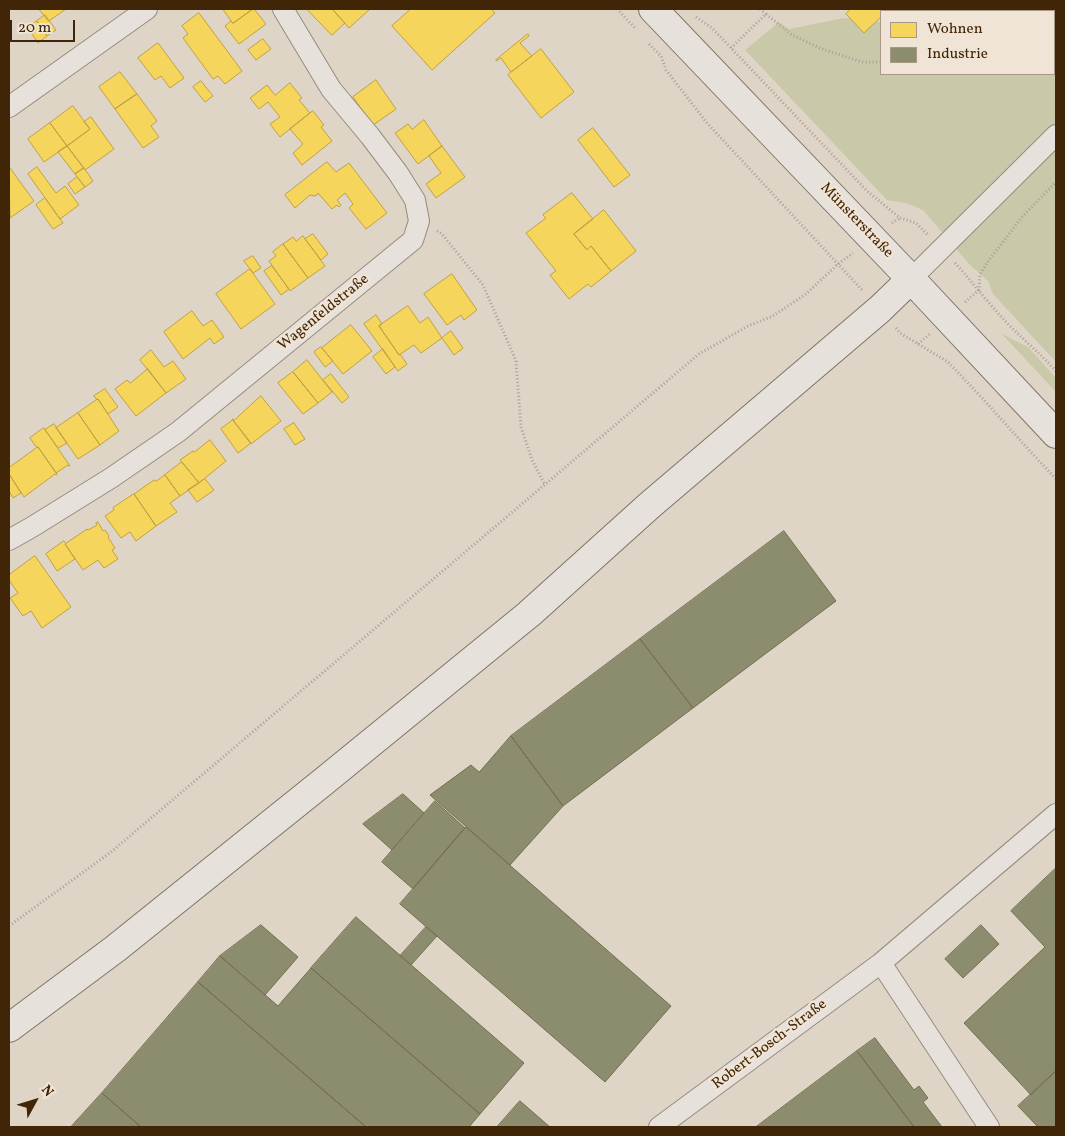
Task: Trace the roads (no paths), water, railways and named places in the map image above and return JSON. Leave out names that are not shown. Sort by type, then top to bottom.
[{"type":"main road","name":"Münsterstraße","points":[[654,9],[1056,434]]},
{"type":"main road","points":[[9,1028],[123,942],[529,614],[650,506],[880,309],[911,279]]},
{"type":"street","points":[[9,107],[147,9]]},
{"type":"street","name":"Wagenfeldstraße","points":[[9,540],[111,478],[178,432],[413,240],[418,221],[415,200],[370,136],[331,89],[283,9]]},
{"type":"street","points":[[911,279],[1056,135]]},
{"type":"street","name":"Robert-Bosch-Straße","points":[[659,1127],[881,962],[1056,814]]},
{"type":"street","points":[[881,962],[989,1127]]}]
